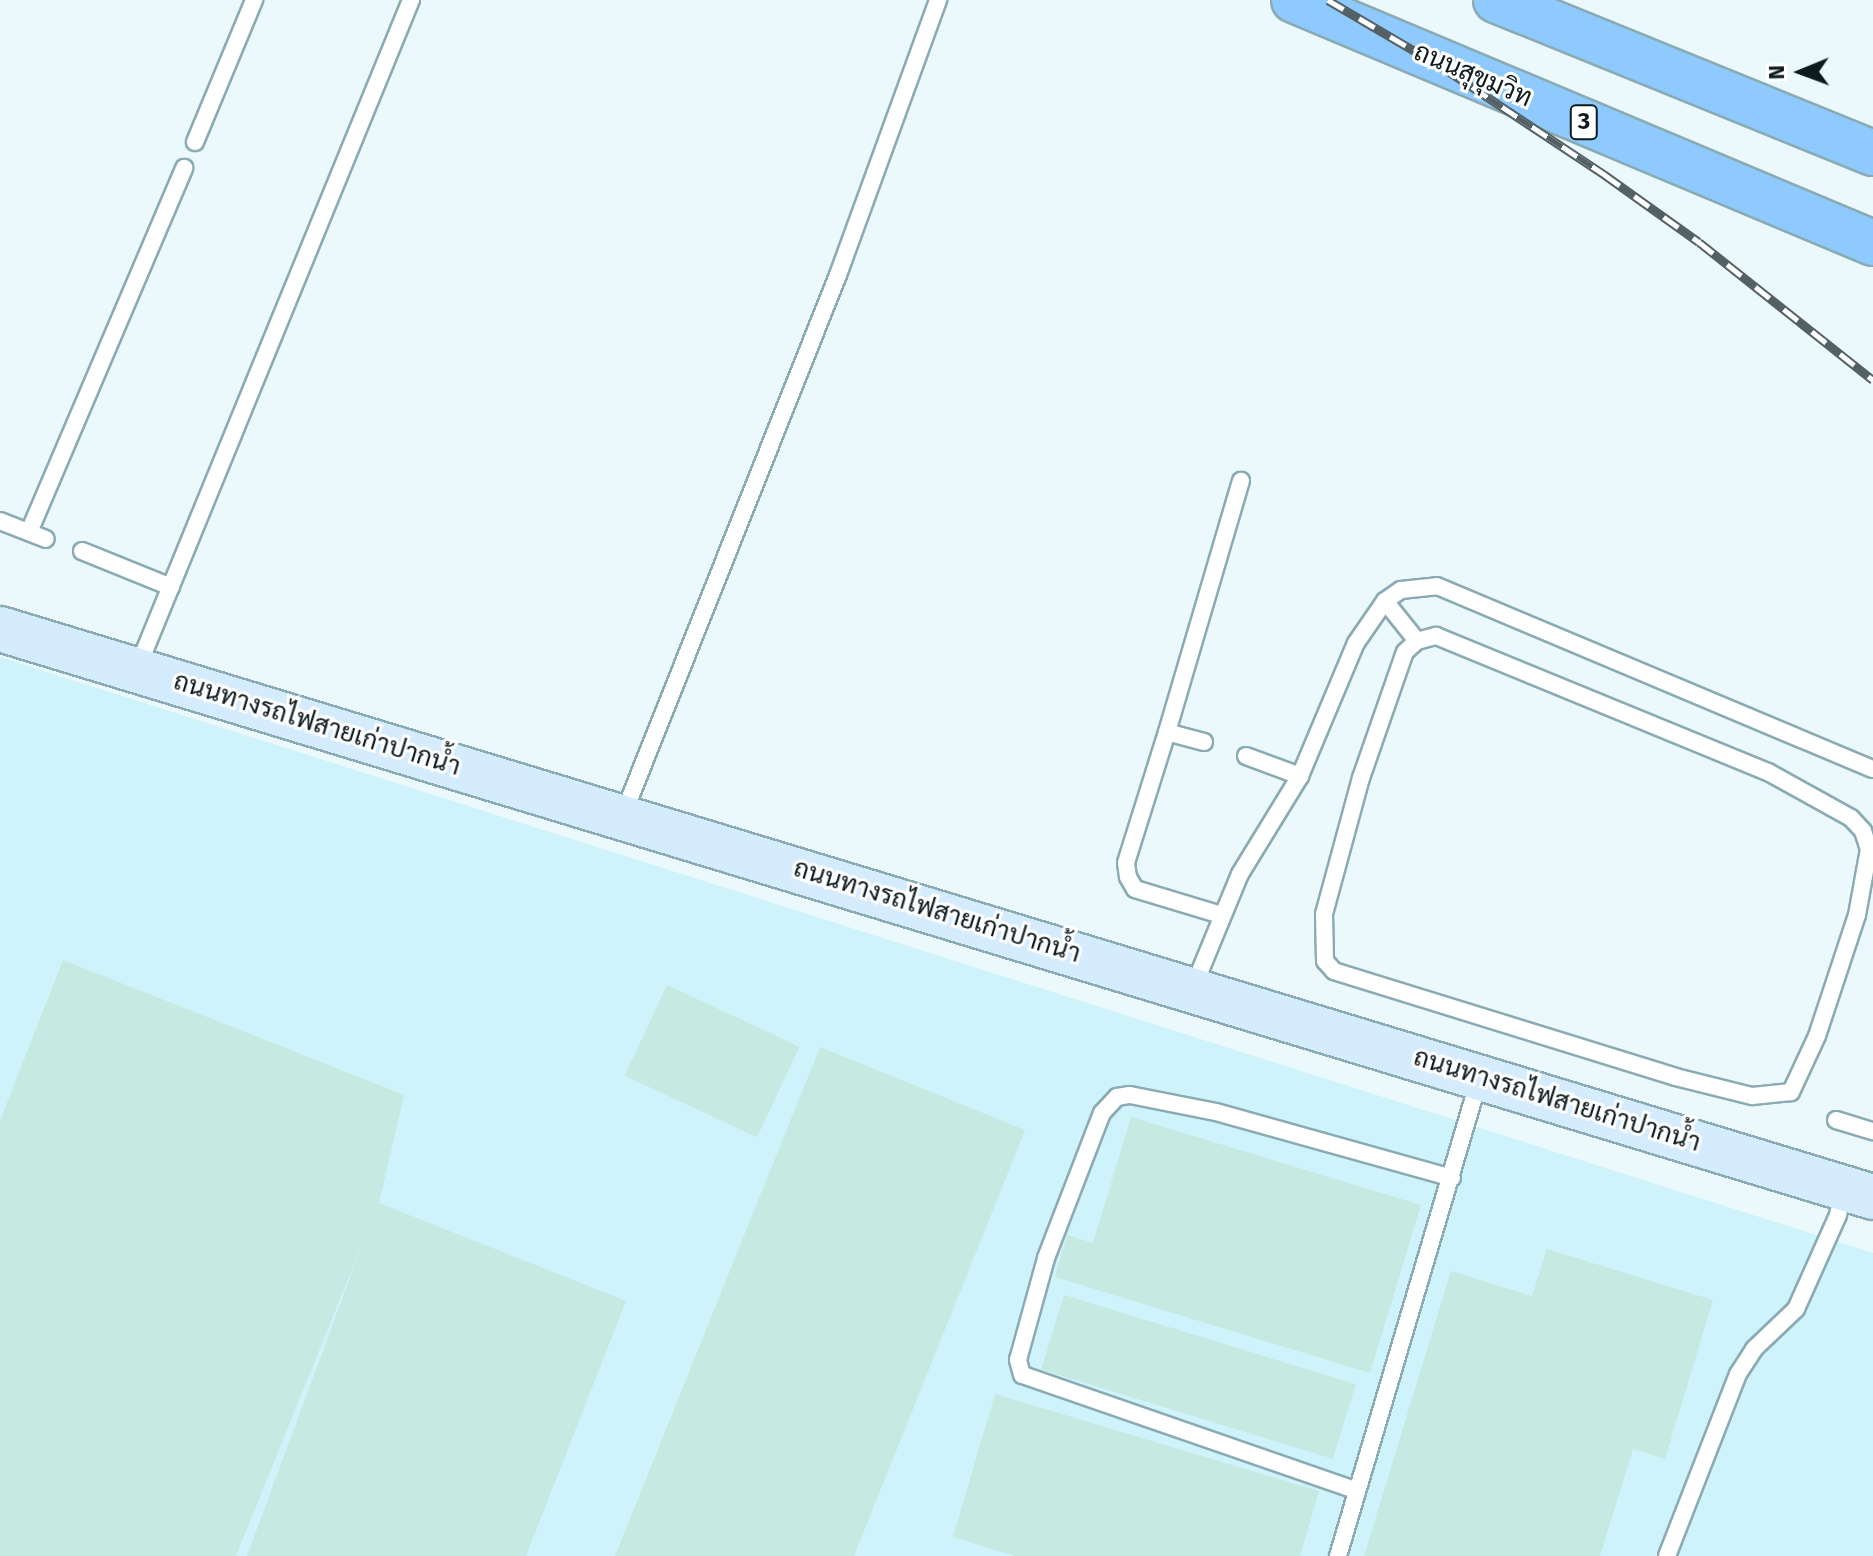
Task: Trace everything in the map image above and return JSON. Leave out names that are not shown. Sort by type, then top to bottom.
[{"type":"highway","name":"ถนนสุขุมวิท","points":[[1294,0],[1873,243]]},
{"type":"highway","points":[[1496,0],[1873,153]]},
{"type":"main road","name":"ถนนทางรถไฟสายเก่าปากน้ำ","points":[[0,629],[1858,1192]]},
{"type":"lane","points":[[195,142],[254,0]]},
{"type":"lane","points":[[136,671],[411,0]]},
{"type":"lane","points":[[622,816],[838,275],[938,0]]},
{"type":"lane","points":[[29,532],[184,168]]},
{"type":"lane","points":[[1221,915],[1135,889],[1128,877],[1126,863],[1241,481]]},
{"type":"lane","points":[[0,521],[46,539]]},
{"type":"lane","points":[[82,551],[171,587]]},
{"type":"lane","points":[[1192,989],[1240,874],[1300,776],[1356,643],[1385,601],[1415,585],[1437,586],[1872,769]]},
{"type":"lane","points":[[1385,601],[1417,641]]},
{"type":"lane","points":[[1436,636],[1768,772],[1851,818],[1863,831],[1869,849],[1857,915],[1817,1036],[1791,1092],[1752,1096],[1676,1077],[1334,971],[1325,961],[1324,914],[1361,778],[1405,652],[1417,641],[1436,636]]},
{"type":"lane","points":[[1167,732],[1204,742]]},
{"type":"lane","points":[[1246,756],[1300,776]]},
{"type":"lane","points":[[1338,1556],[1355,1490],[1452,1178],[1480,1077]]},
{"type":"lane","points":[[1355,1490],[1022,1375],[1018,1360],[1046,1258],[1102,1113],[1117,1097],[1130,1095],[1216,1112],[1452,1178]]},
{"type":"lane","points":[[1836,1120],[1873,1131]]},
{"type":"lane","points":[[1667,1556],[1738,1374],[1754,1349],[1796,1309],[1838,1215],[1858,1192]]},
{"type":"shaded area","points":[[0,657],[1873,1253],[1873,1556],[0,1556]]},
{"type":"building","points":[[63,960],[404,1095],[379,1203],[626,1301],[526,1556],[247,1556],[365,1237],[236,1556],[0,1556],[0,1121]]},
{"type":"building","points":[[667,985],[799,1047],[757,1137],[625,1076]]},
{"type":"building","points":[[820,1047],[1025,1130],[854,1556],[615,1556]]},
{"type":"building","points":[[1131,1117],[1421,1205],[1370,1373],[1055,1277],[1067,1235],[1093,1243]]},
{"type":"building","points":[[1547,1249],[1713,1300],[1665,1459],[1633,1449],[1600,1556],[1364,1556],[1451,1271],[1532,1296]]},
{"type":"building","points":[[1064,1295],[1356,1384],[1333,1459],[1041,1370]]},
{"type":"building","points":[[995,1394],[1319,1491],[1300,1556],[1015,1556],[953,1537]]},
{"type":"railway","points":[[1328,0],[1442,67],[1605,175],[1699,242],[1873,380]]}]
